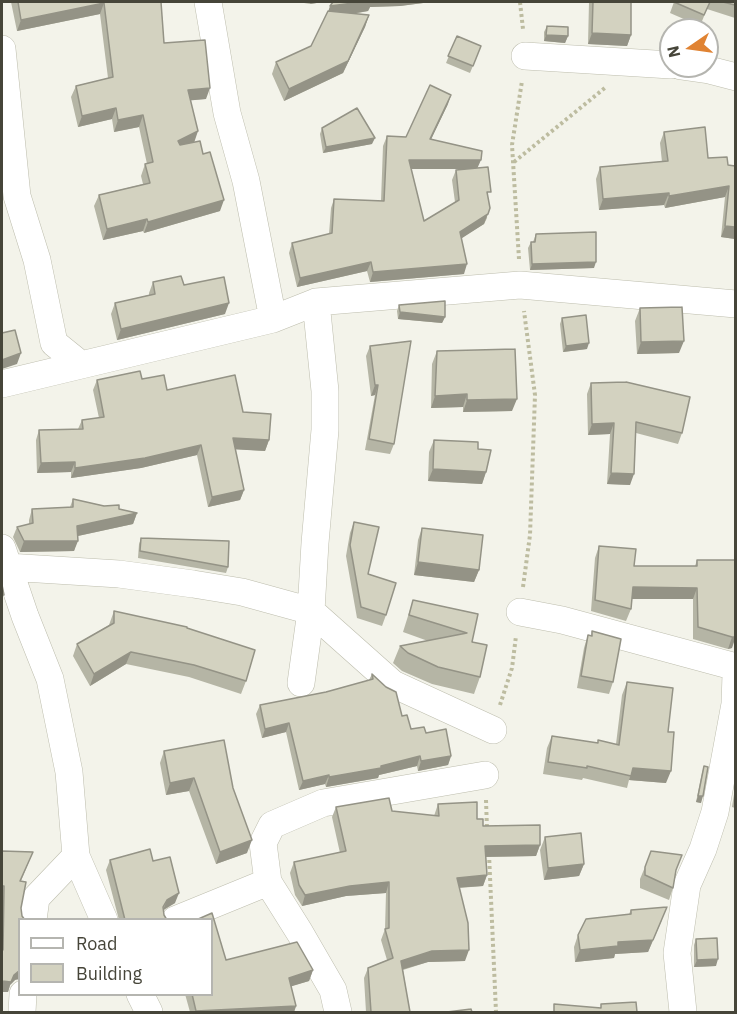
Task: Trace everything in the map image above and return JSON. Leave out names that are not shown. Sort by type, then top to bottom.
[{"type":"street","points":[[208,2],[227,113],[246,181],[273,319]]},
{"type":"street","points":[[2,49],[17,196],[37,260],[54,343],[81,364]]},
{"type":"street","points":[[525,56],[659,65]]},
{"type":"street","points":[[719,72],[735,76]]},
{"type":"street","points":[[2,384],[273,319],[316,302],[520,285],[735,304]]},
{"type":"street","points":[[301,683],[311,611],[325,430],[325,391],[316,302]]},
{"type":"street","points":[[103,918],[76,856],[69,772],[50,679],[4,558],[242,592],[311,611],[393,684],[493,730]]},
{"type":"street","points":[[520,612],[562,620],[735,667]]},
{"type":"street","points":[[683,1012],[677,953],[687,885],[703,849],[715,812],[735,704],[735,674]]},
{"type":"street","points":[[338,1012],[333,990],[268,882],[263,843],[272,825],[323,803],[485,775]]},
{"type":"street","points":[[33,918],[36,898],[76,856]]},
{"type":"street","points":[[180,918],[268,882]]},
{"type":"street","points":[[22,1012],[23,996]]},
{"type":"street","points":[[141,996],[149,1012]]},
{"type":"path","points":[[493,730],[512,668],[530,535],[536,395],[520,285],[512,145],[525,56],[520,2]]},
{"type":"path","points":[[513,163],[634,64]]},
{"type":"path","points":[[485,775],[488,834]]},
{"type":"path","points":[[488,846],[496,1012]]},
{"type":"building","points":[[18,2],[161,2],[164,43],[205,40],[210,88],[188,90],[198,131],[178,141],[180,145],[200,141],[203,154],[210,152],[224,200],[148,222],[147,219],[107,229],[99,195],[150,183],[145,164],[153,162],[143,115],[118,120],[116,108],[82,116],[76,86],[113,77],[104,3],[21,20]]},
{"type":"building","points":[[333,2],[361,2],[330,6]]},
{"type":"building","points":[[593,2],[631,2],[631,35],[592,33]]},
{"type":"building","points":[[674,2],[710,2],[704,15]]},
{"type":"building","points":[[328,11],[369,15],[348,61],[289,89],[276,62],[311,46]]},
{"type":"building","points":[[547,26],[568,27],[568,36],[546,35]]},
{"type":"building","points":[[457,36],[481,46],[473,66],[448,56]]},
{"type":"building","points":[[430,85],[451,95],[430,139],[482,151],[481,160],[409,160],[424,221],[459,200],[456,170],[488,167],[491,192],[487,192],[490,208],[488,214],[460,232],[467,264],[373,272],[371,262],[300,278],[292,243],[332,233],[334,199],[384,201],[387,136],[406,137]]},
{"type":"building","points":[[357,108],[375,138],[326,147],[322,128]]},
{"type":"building","points":[[705,127],[708,158],[727,157],[728,165],[735,166],[735,227],[725,226],[729,186],[669,196],[669,193],[603,199],[600,167],[668,161],[664,132]]},
{"type":"building","points":[[596,232],[596,262],[532,264],[531,242],[535,242],[536,234]]},
{"type":"building","points":[[181,276],[184,285],[224,277],[229,303],[121,329],[115,303],[155,294],[153,282]]},
{"type":"building","points":[[445,301],[445,317],[400,312],[399,305]]},
{"type":"building","points":[[682,307],[684,341],[641,342],[640,308]]},
{"type":"building","points":[[586,315],[589,343],[566,346],[562,318]]},
{"type":"building","points":[[15,330],[21,353],[2,360],[2,333]]},
{"type":"building","points":[[411,341],[394,444],[369,439],[378,385],[375,385],[370,346]]},
{"type":"building","points":[[515,349],[517,399],[467,400],[467,394],[435,396],[437,351]]},
{"type":"building","points":[[140,371],[142,379],[164,375],[167,390],[235,375],[243,412],[271,414],[269,440],[233,438],[244,490],[212,497],[201,445],[145,458],[75,468],[75,462],[41,463],[39,430],[83,429],[82,420],[104,417],[97,380]]},
{"type":"building","points":[[626,382],[690,397],[682,433],[636,422],[634,474],[611,473],[614,423],[592,424],[591,383]]},
{"type":"building","points":[[434,440],[478,442],[478,449],[491,450],[486,472],[433,469]]},
{"type":"building","points":[[73,499],[104,506],[119,505],[119,509],[137,513],[77,526],[78,541],[24,541],[17,527],[33,523],[32,509],[73,507]]},
{"type":"building","points":[[354,522],[379,527],[368,574],[396,583],[386,615],[361,607],[350,545]]},
{"type":"building","points":[[422,528],[483,535],[479,570],[418,562]]},
{"type":"building","points":[[141,538],[229,541],[228,567],[140,551]]},
{"type":"building","points":[[599,546],[636,549],[634,566],[697,566],[697,560],[735,560],[735,637],[698,627],[697,588],[633,587],[631,609],[595,600]]},
{"type":"building","points":[[413,600],[478,614],[472,642],[487,645],[480,677],[438,667],[408,653],[400,646],[467,633],[409,615]]},
{"type":"building","points":[[114,611],[187,627],[255,650],[246,681],[194,665],[131,652],[94,674],[77,644],[114,623]]},
{"type":"building","points":[[592,631],[621,639],[613,682],[581,676],[588,635],[592,636]]},
{"type":"building","points":[[372,674],[386,687],[396,692],[402,716],[407,715],[411,729],[424,727],[426,733],[446,729],[451,756],[421,761],[420,756],[381,766],[381,768],[303,781],[289,723],[265,729],[260,705],[326,692],[373,679]]},
{"type":"building","points":[[627,682],[673,688],[668,732],[674,732],[671,771],[633,768],[631,776],[587,766],[587,768],[548,762],[552,736],[598,743],[598,740],[619,745]]},
{"type":"building","points":[[224,740],[233,788],[252,840],[220,852],[194,778],[170,783],[164,751]]},
{"type":"building","points":[[704,766],[708,767],[703,796],[698,796]]},
{"type":"building","points":[[389,798],[392,811],[439,816],[438,804],[477,802],[477,819],[483,819],[483,826],[540,825],[540,845],[485,846],[487,875],[457,878],[468,923],[469,950],[432,951],[401,961],[410,1012],[371,1012],[368,968],[393,958],[385,929],[389,928],[389,882],[350,886],[305,895],[299,885],[294,862],[346,851],[336,807]]},
{"type":"building","points":[[581,833],[584,864],[548,868],[545,837]]},
{"type":"building","points":[[150,849],[153,861],[170,857],[179,893],[167,900],[163,907],[166,918],[124,918],[110,860]]},
{"type":"building","points":[[2,851],[33,852],[20,881],[26,882],[21,908],[24,918],[18,918],[18,972],[11,982],[2,981],[4,886],[2,886]]},
{"type":"building","points":[[651,851],[682,855],[676,870],[673,888],[645,875],[645,867]]},
{"type":"building","points":[[667,907],[653,940],[618,942],[618,946],[580,950],[578,935],[586,919],[631,914],[631,910]]},
{"type":"building","points":[[212,913],[226,960],[297,942],[313,970],[289,978],[296,1006],[196,1011],[192,996],[213,996],[213,918],[201,918]]},
{"type":"building","points":[[717,938],[718,959],[697,960],[696,939]]},
{"type":"building","points":[[636,1002],[637,1012],[554,1012],[554,1004],[601,1008],[601,1004]]},
{"type":"building","points":[[471,1009],[472,1012],[447,1012]]}]
